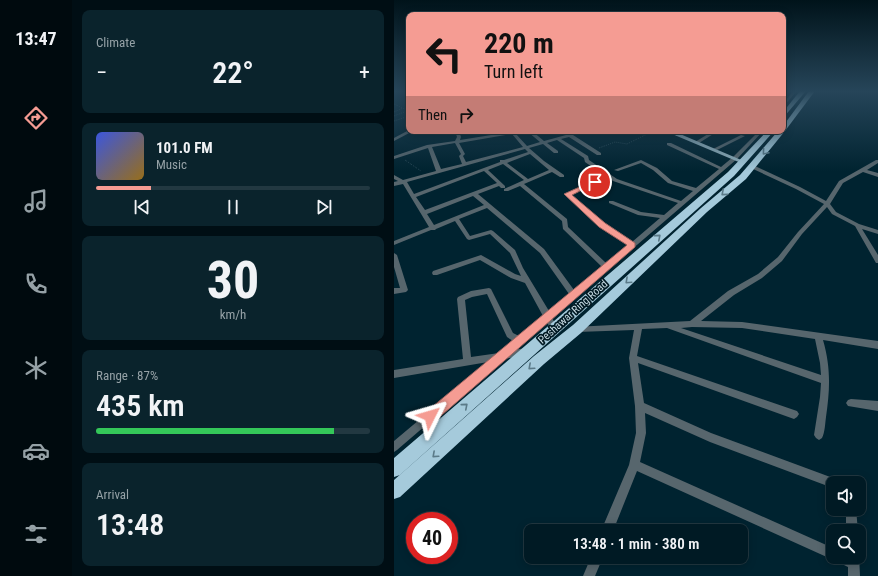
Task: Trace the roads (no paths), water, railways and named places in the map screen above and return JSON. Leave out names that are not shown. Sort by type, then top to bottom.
[{"type":"highway","name":"Peshawar Ring Road","points":[[394,491],[539,360],[577,329],[704,210],[768,134]]},
{"type":"highway","name":"Peshawar Ring Road","points":[[394,469],[777,134]]},
{"type":"main road","points":[[678,135],[744,162]]},
{"type":"street","points":[[394,140],[406,134]]},
{"type":"street","points":[[458,134],[457,142],[463,154],[461,156],[465,165]]},
{"type":"street","points":[[396,157],[429,146],[501,134]]},
{"type":"street","points":[[514,134],[525,147],[552,170],[562,176]]},
{"type":"street","points":[[533,134],[556,152]]},
{"type":"street","points":[[394,184],[573,134]]},
{"type":"street","points":[[697,142],[711,134]]},
{"type":"street","points":[[744,162],[759,134]]},
{"type":"street","points":[[569,135],[599,154]]},
{"type":"street","points":[[715,149],[743,136]]},
{"type":"street","points":[[558,139],[586,157],[587,161],[615,180],[682,203]]},
{"type":"street","points":[[669,144],[722,169]]},
{"type":"street","points":[[429,146],[439,171]]},
{"type":"street","points":[[413,196],[531,152]]},
{"type":"street","points":[[495,156],[528,181]]},
{"type":"street","points":[[616,170],[641,161],[670,182],[697,190]]},
{"type":"street","points":[[692,324],[732,293],[760,276],[780,259],[800,233],[827,204],[841,182],[878,161]]},
{"type":"street","points":[[394,447],[722,169],[744,162],[827,204],[834,213],[857,225],[878,232]]},
{"type":"street","points":[[486,170],[507,192],[552,170]]},
{"type":"street","points":[[864,170],[878,174]]},
{"type":"street","points":[[394,176],[403,182],[434,229]]},
{"type":"street","points":[[609,176],[567,194],[602,225],[632,245]]},
{"type":"street","points":[[423,213],[500,184]]},
{"type":"street","points":[[521,184],[565,220],[565,228],[606,267]]},
{"type":"street","points":[[474,194],[542,251],[574,295]]},
{"type":"street","points":[[611,202],[640,214],[666,217]]},
{"type":"street","points":[[394,243],[457,220],[488,206]]},
{"type":"street","points":[[457,220],[469,238],[491,232],[513,252],[527,281],[554,328]]},
{"type":"street","points":[[857,225],[878,261]]},
{"type":"street","points":[[394,255],[396,269],[404,290],[394,291]]},
{"type":"street","points":[[435,273],[481,257],[513,276],[527,281]]},
{"type":"street","points":[[467,361],[461,299],[471,294],[490,291],[510,335],[519,342]]},
{"type":"street","points":[[577,329],[638,328],[692,324],[742,326],[878,345]]},
{"type":"street","points":[[666,325],[826,381]]},
{"type":"street","points":[[610,524],[634,465],[641,433],[640,406],[633,358],[638,328]]},
{"type":"street","points":[[818,337],[824,358],[826,381],[819,435]]},
{"type":"street","points":[[394,374],[503,354],[528,351]]},
{"type":"street","points":[[633,358],[794,414]]},
{"type":"street","points":[[850,403],[878,406]]},
{"type":"street","points":[[640,406],[710,437],[826,480]]},
{"type":"street","points":[[634,465],[826,551]]},
{"type":"street","points":[[589,576],[593,564]]},
{"type":"street","points":[[854,564],[854,576]]}]
